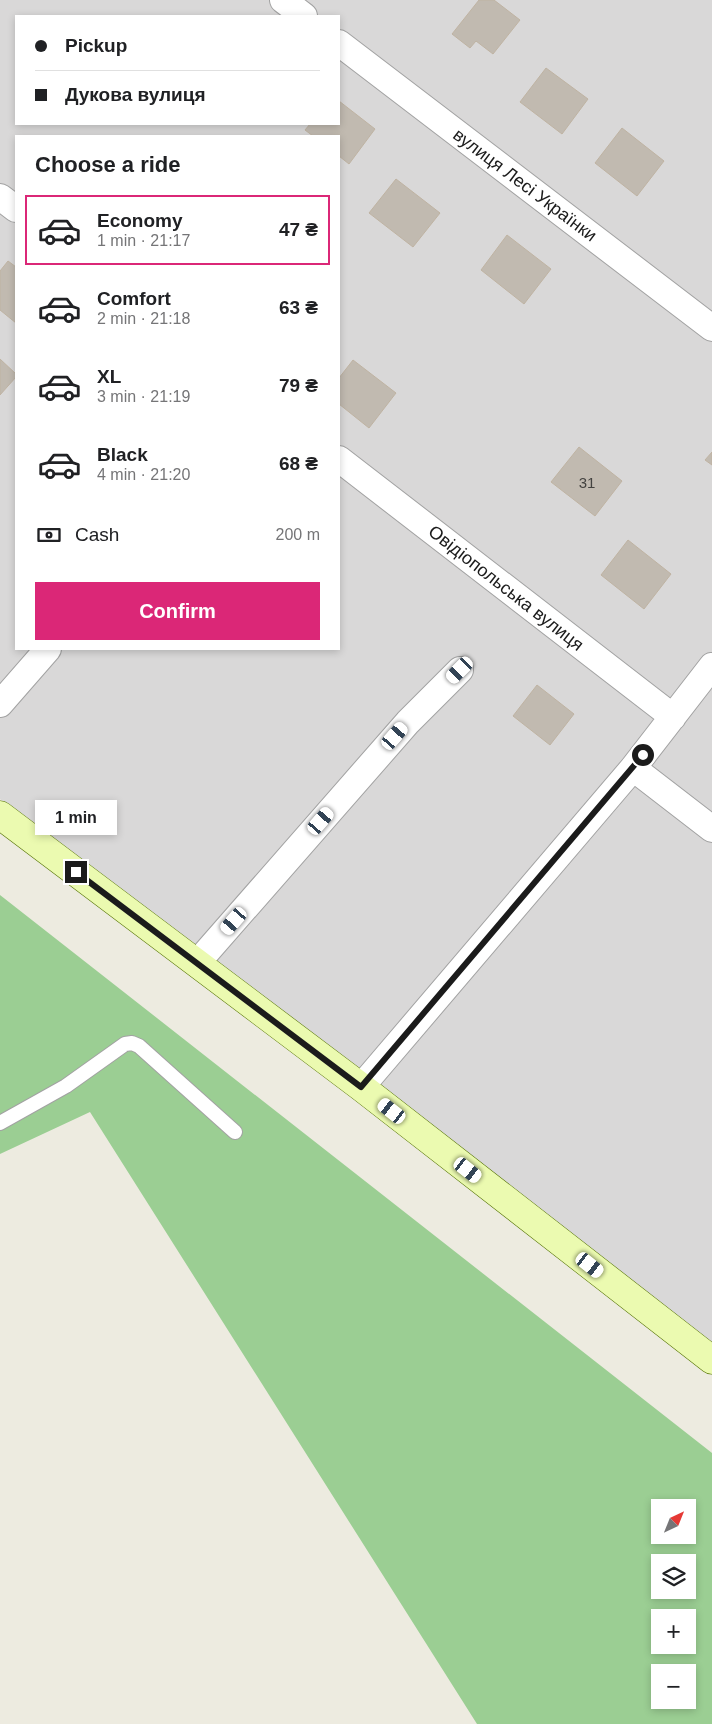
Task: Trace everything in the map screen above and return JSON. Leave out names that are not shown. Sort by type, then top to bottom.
[{"type":"street","points":[[283,0],[303,15]]},
{"type":"street","name":"вулиця Лесі Українки","points":[[340,44],[712,328]]},
{"type":"street","points":[[0,197],[15,209]]},
{"type":"street","name":"Овідіопольська вулиця","points":[[340,460],[673,717]]},
{"type":"street","points":[[0,704],[47,650]]},
{"type":"street","points":[[361,1087],[633,768],[712,666]]},
{"type":"street","points":[[197,963],[408,722],[460,670]]},
{"type":"street","points":[[633,768],[712,829]]},
{"type":"street","points":[[0,814],[361,1087],[712,1360]]},
{"type":"lane","points":[[0,1123],[66,1086],[125,1044],[132,1043],[138,1046],[235,1132]]},
{"type":"shaded area","points":[[0,0],[712,0],[712,1347],[0,799]]},
{"type":"green space","points":[[0,895],[712,1453],[712,1724],[477,1724],[90,1112],[0,1154]]},
{"type":"building","points":[[479,0],[494,0],[520,20],[493,54],[476,41],[470,48],[452,34]]},
{"type":"building","points":[[546,68],[588,99],[562,134],[520,102]]},
{"type":"building","points":[[340,102],[375,129],[349,164],[340,157],[340,135],[312,135],[305,130],[309,125],[340,125]]},
{"type":"building","points":[[622,128],[664,161],[637,196],[595,163]]},
{"type":"building","points":[[396,179],[440,213],[413,247],[369,213]]},
{"type":"building","points":[[507,235],[551,269],[524,304],[481,270]]},
{"type":"building","points":[[8,261],[15,266],[15,322],[0,310],[0,271]]},
{"type":"building","points":[[0,359],[15,373],[15,378],[0,395]]},
{"type":"building","points":[[353,360],[396,393],[369,428],[340,405],[340,377]]},
{"type":"building","points":[[579,447],[622,481],[595,516],[551,482]]},
{"type":"building","points":[[712,452],[712,465],[705,460]]},
{"type":"building","points":[[628,540],[671,574],[644,609],[601,575]]},
{"type":"building","points":[[537,685],[574,714],[550,745],[513,716]]},
{"type":"route","points":[[76,872],[361,1087],[643,755]]}]
